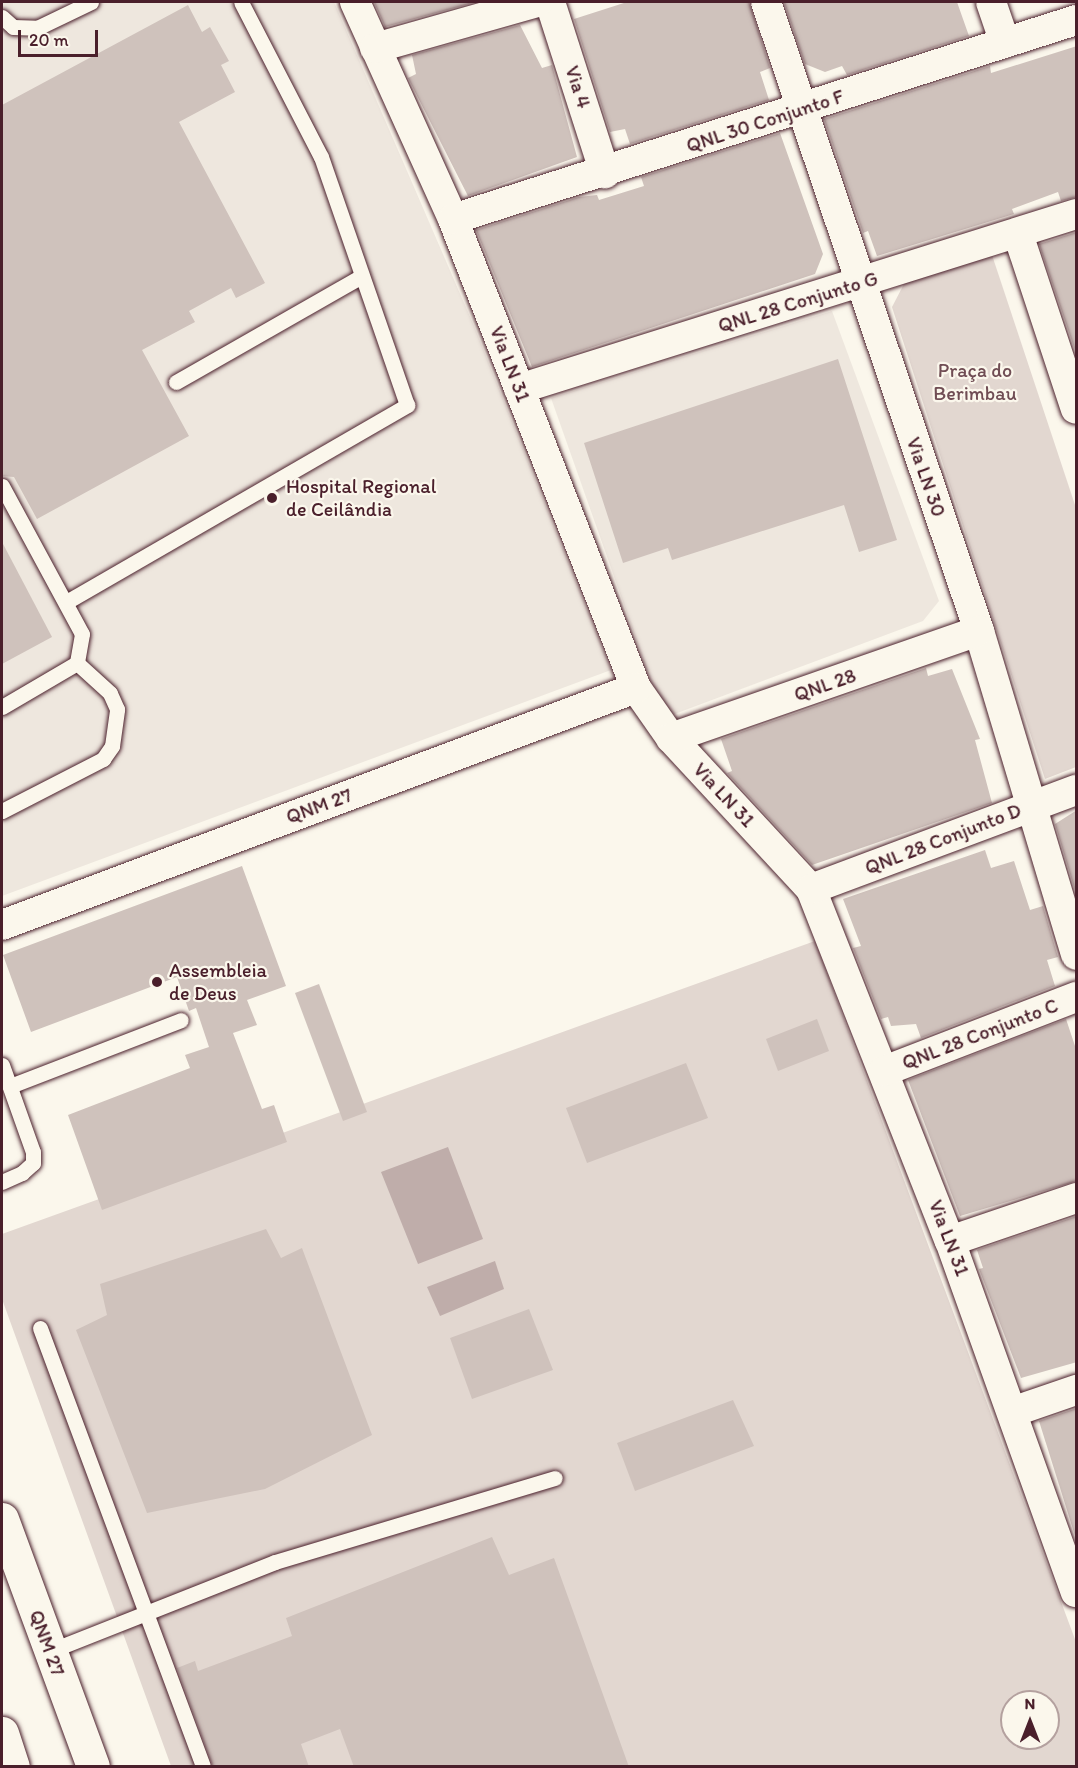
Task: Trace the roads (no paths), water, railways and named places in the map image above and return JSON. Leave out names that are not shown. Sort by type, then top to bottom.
[{"type":"main road","name":"QNM 27","points":[[2,1530],[93,1767]]},
{"type":"main road","points":[[2,1733],[13,1767]]},
{"type":"street","name":"Via LN 31","points":[[355,2],[453,219],[636,688],[671,738],[811,889],[950,1241],[1075,1584]]},
{"type":"street","points":[[375,48],[538,2]]},
{"type":"street","name":"Via 4","points":[[550,2],[605,172]]},
{"type":"street","name":"Via LN 30","points":[[766,2],[800,111],[979,632],[1077,956]]},
{"type":"street","points":[[991,2],[1005,44]]},
{"type":"street","name":"QNL 30 Conjunto F","points":[[453,219],[800,111],[1077,20]]},
{"type":"street","name":"QNL 28 Conjunto G","points":[[519,389],[1077,214]]},
{"type":"street","points":[[1018,234],[1076,407]]},
{"type":"street","name":"QNL 28","points":[[671,738],[979,632]]},
{"type":"street","name":"QNM 27","points":[[2,925],[636,688]]},
{"type":"street","name":"QNL 28 Conjunto D","points":[[811,889],[1077,790]]},
{"type":"street","name":"QNL 28 Conjunto C","points":[[884,1071],[1077,997]]},
{"type":"street","points":[[950,1241],[1077,1198]]},
{"type":"street","points":[[1012,1412],[1077,1390]]},
{"type":"lane","points":[[2,18],[13,27],[37,28],[91,2]]},
{"type":"lane","points":[[68,601],[407,405],[360,277],[321,157],[241,2]]},
{"type":"lane","points":[[176,382],[360,277]]},
{"type":"lane","points":[[2,486],[68,601],[82,634],[77,663],[2,707]]},
{"type":"lane","points":[[2,811],[103,759],[112,746],[113,701],[77,663]]},
{"type":"lane","points":[[10,1086],[181,1020]]},
{"type":"lane","points":[[2,1065],[33,1163],[2,1182]]},
{"type":"lane","points":[[40,1328],[203,1767]]},
{"type":"lane","points":[[50,1652],[275,1562],[555,1478]]},
{"type":"place","name":"Hospital Regional de Ceilândia","points":[[272,498]]},
{"type":"place","name":"Assembleia de Deus","points":[[157,982]]},
{"type":"park label","name":"Praça do Berimbau","points":[[975,382]]}]
